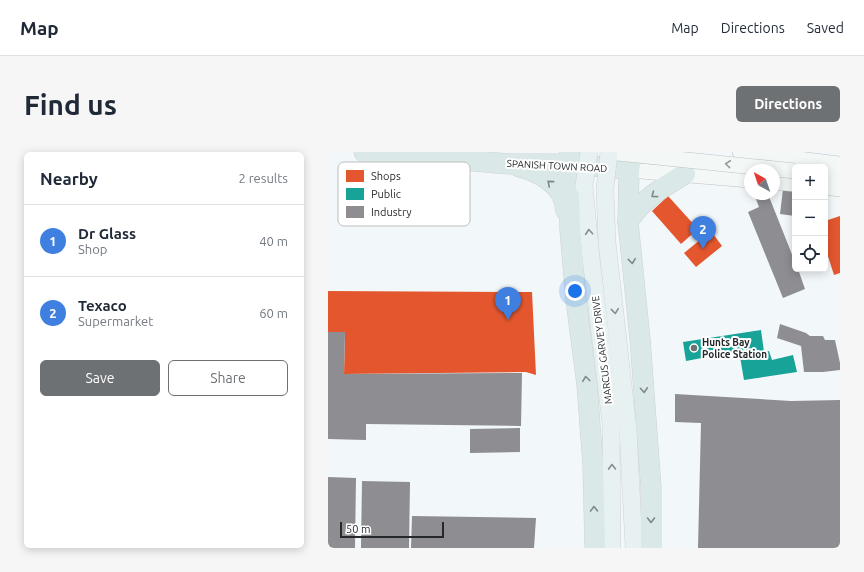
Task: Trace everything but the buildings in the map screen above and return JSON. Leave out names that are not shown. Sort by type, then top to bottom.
[{"type":"highway","name":"SPANISH TOWN ROAD","points":[[364,152],[510,164],[569,158],[631,161]]},
{"type":"highway","name":"MARCUS GARVEY DRIVE","points":[[569,158],[570,230],[576,300],[587,385],[593,465],[595,548]]},
{"type":"highway","points":[[631,161],[628,222],[640,339],[651,487],[651,548]]},
{"type":"highway","points":[[510,164],[534,171],[558,190],[563,198],[570,230]]},
{"type":"highway","points":[[628,222],[635,211],[646,201],[668,184],[685,174]]},
{"type":"main road","name":"MARCUS GARVEY DRIVE","points":[[589,152],[584,186],[610,424],[612,548]]},
{"type":"main road","name":"MARCUS GARVEY DRIVE","points":[[608,152],[605,189],[607,242],[628,430],[634,548]]},
{"type":"main road","name":"SPANISH TOWN ROAD","points":[[608,152],[792,171]]},
{"type":"main road","points":[[740,152],[840,164]]},
{"type":"main road","name":"SPANISH TOWN ROAD","points":[[631,161],[685,174],[744,179]]},
{"type":"main road","points":[[828,174],[840,175]]},
{"type":"main road","points":[[780,183],[792,184]]},
{"type":"main road","points":[[828,187],[840,189]]},
{"type":"place","name":"Texaco","points":[[703,249]]},
{"type":"place","name":"Dr Glass","points":[[508,320]]},
{"type":"place","name":"Hunts Bay Police Station","points":[[694,348]]}]
